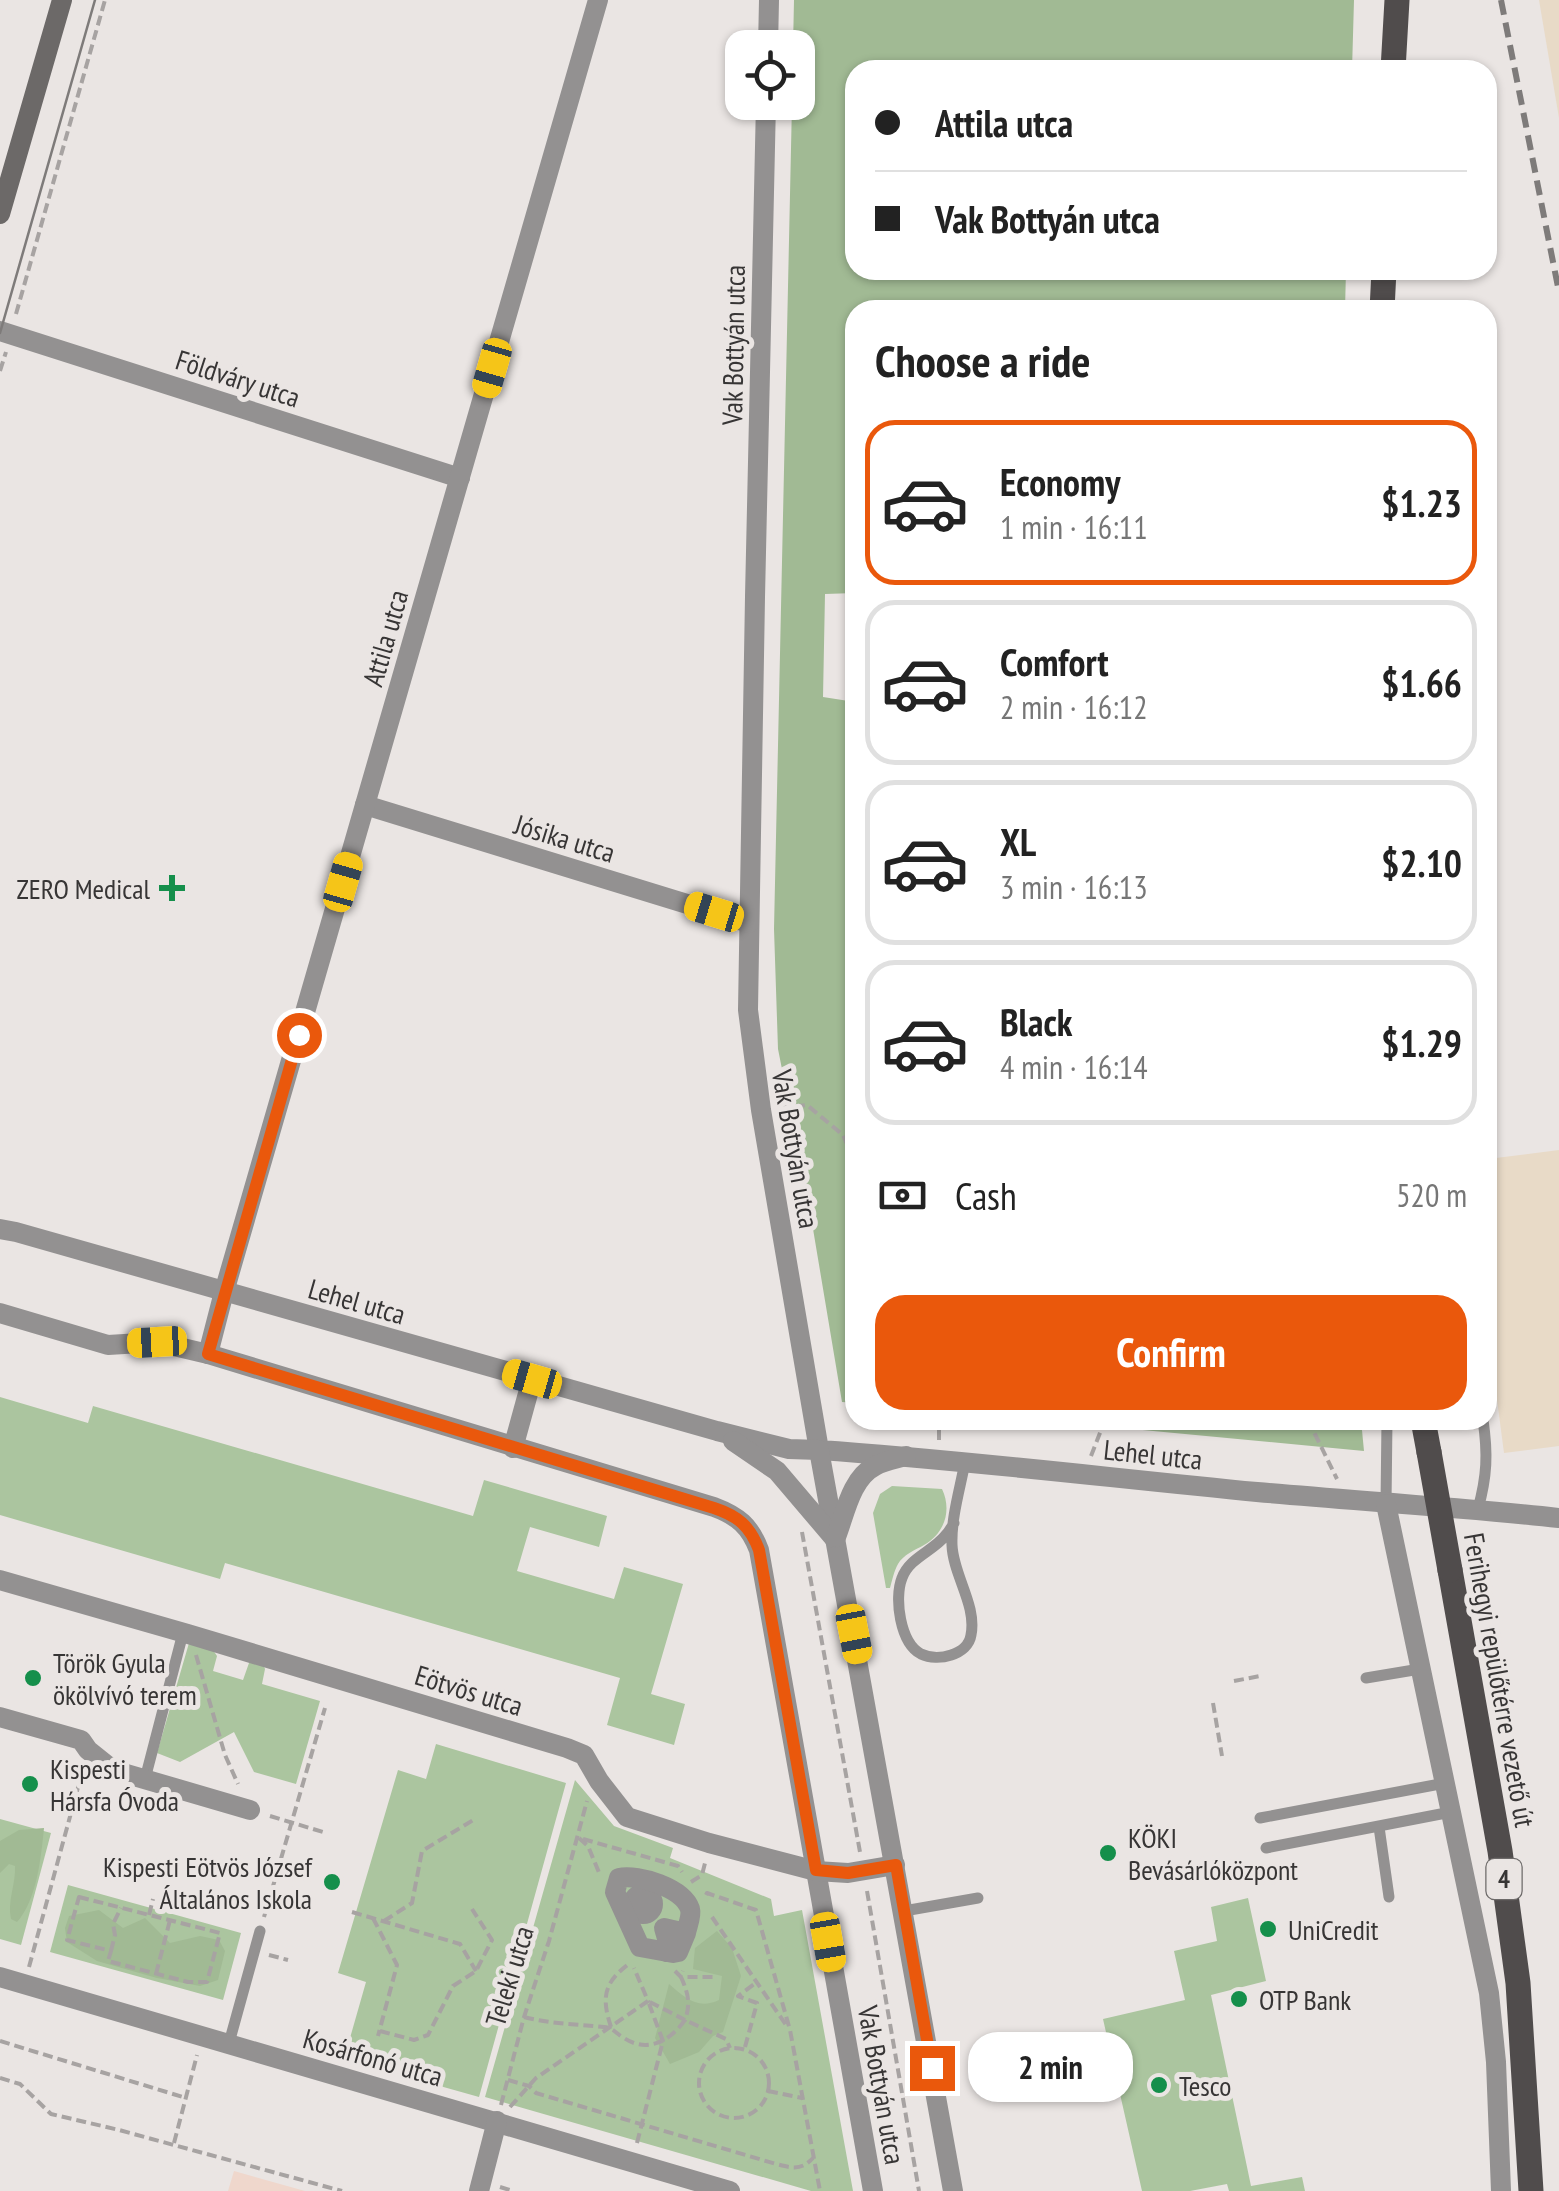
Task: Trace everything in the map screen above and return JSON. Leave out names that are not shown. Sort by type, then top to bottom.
[{"type":"main road","points":[[0,214],[62,0]]},
{"type":"main road","points":[[1394,60],[1397,0]]},
{"type":"main road","name":"Ferihegyi repülőtérre vezető út","points":[[1425,1430],[1500,1851],[1518,1983],[1531,2191]]},
{"type":"street","name":"Attila utca","points":[[224,1292],[598,0]]},
{"type":"street","points":[[768,30],[769,0]]},
{"type":"street","name":"Vak Bottyán utca","points":[[766,120],[748,1010],[761,1110],[819,1450],[953,2191]]},
{"type":"street","name":"Földváry utca","points":[[8,324],[460,478]]},
{"type":"street","name":"Jósika utca","points":[[365,805],[749,922]]},
{"type":"street","name":"Lehel utca","points":[[0,1230],[789,1449],[906,1456],[1559,1518]]},
{"type":"street","points":[[208,1354],[224,1292]]},
{"type":"street","points":[[0,1313],[108,1345],[157,1342],[208,1354],[734,1514],[746,1524],[759,1550],[816,1870]]},
{"type":"street","points":[[512,1448],[532,1379]]},
{"type":"street","points":[[717,1431],[777,1471],[836,1539],[856,1484],[864,1474],[906,1456]]},
{"type":"street","points":[[1386,1504],[1489,1993],[1496,2062],[1500,2191]]},
{"type":"street","name":"Eötvös utca","points":[[0,1580],[566,1748],[584,1755],[627,1817],[816,1870],[848,1873],[896,1865]]},
{"type":"street","points":[[0,1717],[81,1740],[113,1770],[250,1810]]},
{"type":"street","name":"Vak Bottyán utca","points":[[816,1870],[872,2191]]},
{"type":"street","points":[[620,1878],[672,1888],[689,1908],[686,1934],[678,1952],[669,1960],[668,1942],[645,1916],[615,1892],[620,1878]]},
{"type":"street","points":[[645,1916],[686,1934]]},
{"type":"street","points":[[645,1916],[634,1937],[640,1947],[669,1960]]},
{"type":"street","name":"Kosárfonó utca","points":[[0,1977],[730,2191]]},
{"type":"street","points":[[478,2191],[497,2121]]},
{"type":"lane","points":[[1386,1504],[1388,1430]]},
{"type":"lane","points":[[1478,1509],[1488,1456],[1484,1430]]},
{"type":"lane","points":[[954,1524],[944,1539],[923,1552],[902,1574],[896,1602],[908,1640],[920,1654],[940,1658],[962,1651],[972,1637],[970,1612],[952,1548],[965,1462]]},
{"type":"lane","points":[[145,1779],[182,1635]]},
{"type":"lane","points":[[1366,1678],[1420,1670]]},
{"type":"lane","points":[[1260,1818],[1445,1782]]},
{"type":"lane","points":[[1266,1848],[1451,1812]]},
{"type":"lane","points":[[1379,1827],[1389,1896]]},
{"type":"lane","points":[[904,1911],[978,1898]]},
{"type":"lane","points":[[229,2044],[260,1931]]},
{"type":"path","points":[[8,324],[105,0]]},
{"type":"path","points":[[761,1110],[808,1105],[845,1140]]},
{"type":"path","points":[[1085,1475],[1101,1430]]},
{"type":"path","points":[[1313,1430],[1353,1501]]},
{"type":"path","points":[[801,1528],[919,2191]]},
{"type":"path","points":[[182,1635],[194,1647],[225,1754],[250,1810],[323,1832]]},
{"type":"path","points":[[1234,1680],[1260,1676]]},
{"type":"path","points":[[1213,1703],[1222,1756]]},
{"type":"path","points":[[260,1931],[325,1708]]},
{"type":"path","points":[[24,1984],[88,1750]]},
{"type":"path","name":"Teleki utca","points":[[497,2121],[590,1790],[599,1781]]},
{"type":"path","points":[[384,1921],[412,1903],[422,1852],[474,1820]]},
{"type":"path","points":[[578,1838],[588,1846],[601,1878]]},
{"type":"path","points":[[683,1888],[702,1875],[709,1843]]},
{"type":"path","points":[[790,2030],[703,1905],[707,1893],[756,1910],[790,2030],[820,2191]]},
{"type":"path","points":[[111,1951],[67,1940],[78,1897],[220,1933],[206,1982],[188,1982],[108,1962],[116,1935],[113,1924],[121,1908]]},
{"type":"path","points":[[148,1915],[153,1899]]},
{"type":"path","points":[[373,1918],[397,1965],[379,2033],[414,2040],[428,2035],[453,1986],[476,1971],[492,1940],[472,1909]]},
{"type":"path","points":[[352,1912],[460,1944],[476,1971]]},
{"type":"path","points":[[156,1974],[170,1920]]},
{"type":"path","points":[[633,2162],[663,2042],[631,1961],[615,1974],[606,1991],[605,2009],[611,2027],[626,2041],[644,2045],[663,2042],[676,2034],[689,2008],[688,1994],[669,1960]]},
{"type":"path","points":[[681,1978],[686,1961]]},
{"type":"path","points":[[681,1978],[716,1977]]},
{"type":"path","points":[[744,2049],[757,2003],[738,1996],[756,1982]]},
{"type":"path","points":[[648,2001],[726,2038],[730,2048]]},
{"type":"path","points":[[497,2121],[536,2078],[648,2001]]},
{"type":"path","points":[[524,2017],[548,2024],[611,2027]]},
{"type":"path","points":[[174,2145],[202,2036]]},
{"type":"path","points":[[0,2041],[186,2098]]},
{"type":"path","points":[[730,2048],[752,2053],[768,2074],[763,2102],[756,2110],[734,2118],[712,2110],[700,2090],[702,2068],[709,2058],[730,2048]]},
{"type":"path","points":[[0,2078],[20,2084],[52,2114],[342,2191]]},
{"type":"path","points":[[508,2080],[529,2086],[536,2093],[795,2169],[814,2158]]},
{"type":"path","points":[[768,2091],[802,2098]]},
{"type":"shaded area","points":[[1539,0],[1559,0],[1559,118]]},
{"type":"shaded area","points":[[1559,1150],[1559,1446],[1504,1453],[1497,1400],[1497,1158]]},
{"type":"shaded area","points":[[234,2171],[305,2191],[228,2191]]},
{"type":"green space","points":[[794,0],[1354,0],[1352,60],[845,60],[845,280],[1346,280],[1345,300],[845,300],[845,593],[825,594],[823,697],[845,700],[845,1402],[778,1049],[774,929],[792,120],[815,120],[815,30],[793,30]]},
{"type":"green space","points":[[0,1397],[88,1423],[93,1406],[473,1516],[484,1480],[607,1516],[599,1547],[530,1527],[517,1571],[614,1599],[624,1567],[683,1584],[651,1694],[685,1704],[674,1745],[607,1725],[620,1678],[225,1563],[220,1579],[0,1515]]},
{"type":"green space","points":[[1142,1430],[1362,1430],[1364,1451]]},
{"type":"green space","points":[[892,1486],[942,1489],[946,1513],[942,1528],[900,1561],[890,1588],[886,1588],[873,1513],[880,1494]]},
{"type":"green space","points":[[189,1643],[213,1650],[217,1656],[213,1671],[243,1680],[253,1661],[263,1664],[265,1669],[262,1684],[320,1701],[296,1784],[254,1772],[234,1732],[180,1762],[157,1753]]},
{"type":"green space","points":[[436,1744],[566,1783],[479,2097],[344,2059],[366,1982],[338,1973],[398,1770],[426,1779]]},
{"type":"green space","points":[[575,1780],[614,1826],[673,1848],[670,1858],[771,1899],[774,1916],[802,1910],[853,2191],[811,2191],[485,2097]]},
{"type":"green space","points":[[0,1819],[51,1833],[21,1945],[0,1939]]},
{"type":"green space","points":[[44,1828],[34,1890],[17,1922],[11,1919],[10,1912],[15,1866],[9,1864],[0,1873],[0,1841],[19,1830]]},
{"type":"green space","points":[[68,1885],[241,1933],[223,2000],[50,1952]]},
{"type":"green space","points":[[1248,1898],[1266,1981],[1211,1995],[1251,2186],[1302,2177],[1305,2191],[1229,2191],[1227,2184],[1190,2191],[1142,2191],[1103,2019],[1185,2000],[1174,1951],[1217,1941],[1211,1907]]},
{"type":"green space","points":[[99,1910],[123,1928],[145,1918],[170,1943],[200,1936],[219,1940],[225,1951],[218,1980],[200,1986],[157,1978],[97,1961],[67,1942],[65,1928],[69,1916]]},
{"type":"green space","points":[[717,1931],[732,1948],[741,1976],[723,2032],[713,2036],[699,2052],[670,2064],[655,2038],[669,1984],[698,2003],[719,2000],[722,1976],[693,1969],[695,1948]]},
{"type":"tram line","points":[[0,333],[95,0]]},
{"type":"railway","points":[[1501,0],[1559,292]]},
{"type":"place","name":"ZERO Medical","points":[[172,888]]},
{"type":"place","name":"Török Gyula ökölvívó terem","points":[[33,1678]]},
{"type":"place","name":"Kispesti Hársfa Óvoda","points":[[30,1784]]},
{"type":"place","name":"KÖKI Bevásárlóközpont","points":[[1108,1853]]},
{"type":"place","name":"Kispesti Eötvös József Általános Iskola","points":[[332,1882]]},
{"type":"place","name":"UniCredit","points":[[1268,1929]]},
{"type":"place","name":"OTP Bank","points":[[1239,1999]]},
{"type":"place","name":"Tesco","points":[[1159,2085]]},
{"type":"route","points":[[299,1035],[208,1354],[734,1514],[746,1524],[759,1550],[816,1870],[848,1873],[896,1865],[932,2068]]}]
